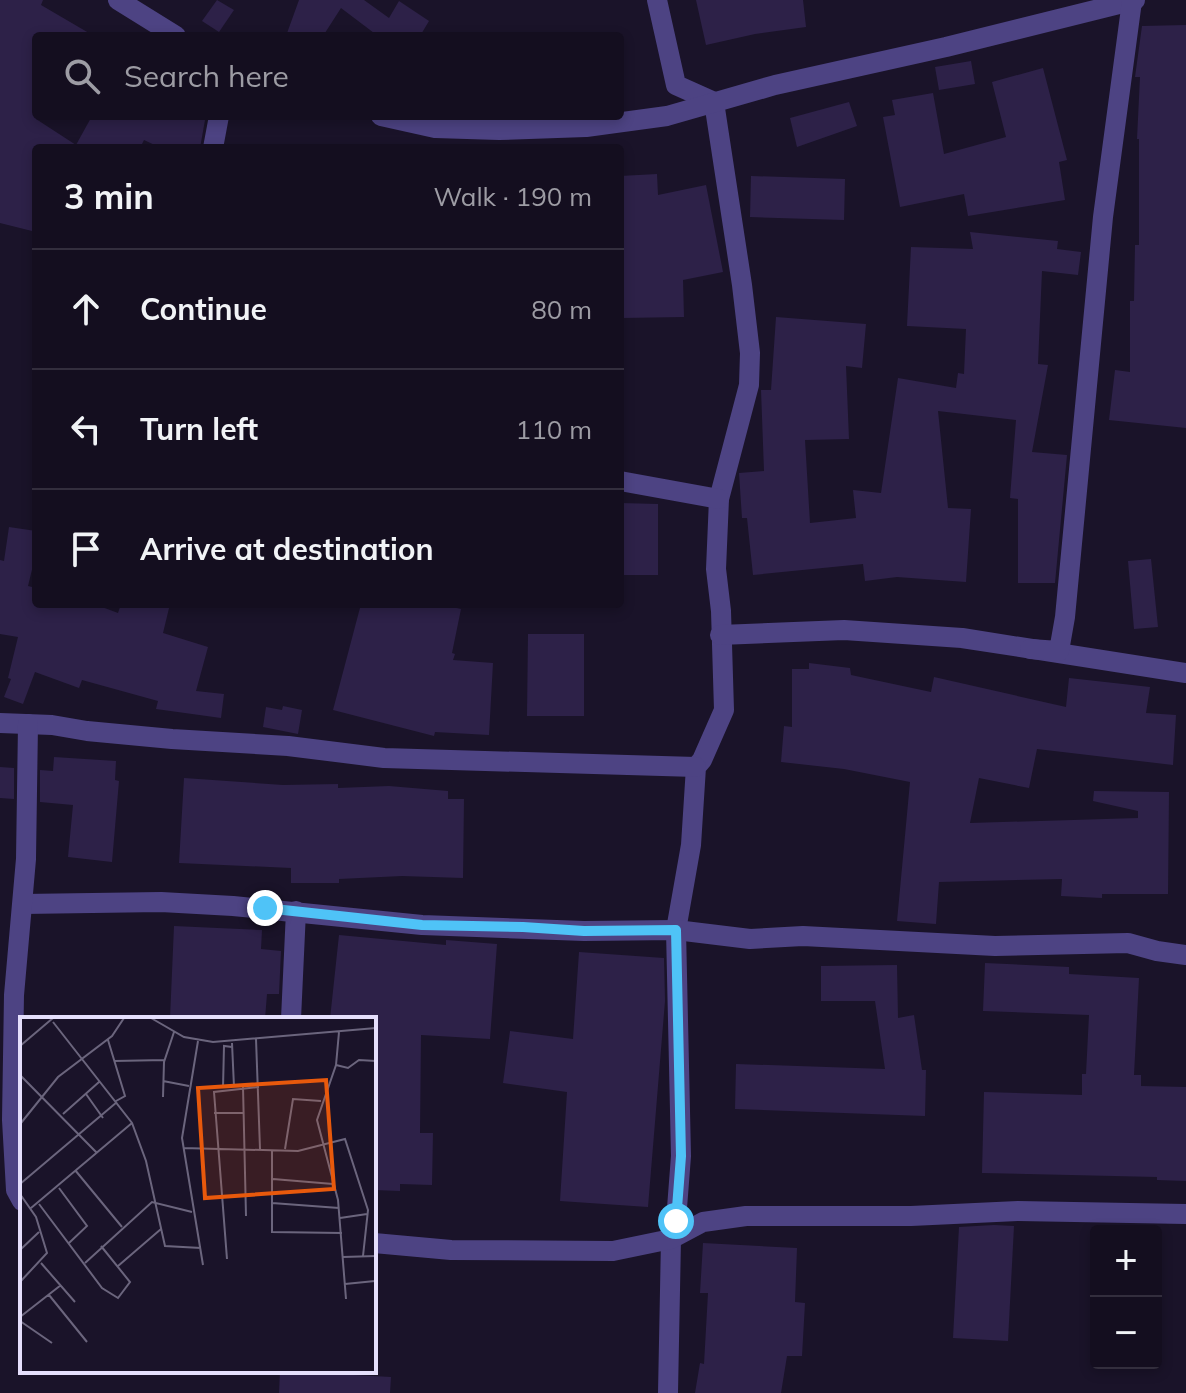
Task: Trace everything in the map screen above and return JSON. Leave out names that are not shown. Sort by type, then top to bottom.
[{"type":"street","points":[[118,0],[170,32]]},
{"type":"street","points":[[657,0],[676,85],[714,102]]},
{"type":"street","points":[[399,120],[435,128],[586,127],[667,116],[775,85],[946,47],[1134,0],[1103,217],[1065,617],[1059,651],[1030,649]]},
{"type":"street","points":[[668,1393],[671,1239],[676,1221],[681,1156],[676,930],[691,845],[696,767],[724,710],[721,611],[716,569],[719,499],[749,385],[750,353],[742,285],[714,102]]},
{"type":"street","points":[[214,144],[218,120]]},
{"type":"street","points":[[624,482],[719,499]]},
{"type":"street","points":[[720,635],[844,630],[962,638],[1186,673]]},
{"type":"street","points":[[0,723],[288,746],[384,758],[696,767]]},
{"type":"street","points":[[20,1197],[16,1190],[6,1120],[7,994],[23,904],[28,724]]},
{"type":"street","points":[[23,904],[161,902],[296,911],[422,925],[584,931],[676,930],[750,939],[803,936],[995,946],[1128,943],[1186,955]]},
{"type":"street","points":[[291,1017],[296,911]]},
{"type":"street","points":[[376,1243],[451,1250],[613,1251],[671,1239],[703,1222],[746,1216],[883,1217],[1018,1211],[1186,1214]]},
{"type":"building","points":[[0,0],[43,0],[41,5],[87,32],[32,32],[32,120],[38,120],[74,144],[32,144],[32,231],[0,223]]},
{"type":"building","points":[[217,0],[234,10],[219,32],[202,21]]},
{"type":"building","points":[[299,0],[364,0],[389,18],[399,1],[429,21],[422,32],[373,32],[341,8],[326,32],[287,32]]},
{"type":"building","points":[[696,0],[803,0],[806,27],[706,45]]},
{"type":"building","points":[[1186,25],[1186,428],[1109,420],[1115,370],[1130,372],[1130,301],[1134,301],[1135,245],[1139,245],[1137,139],[1140,77],[1135,77],[1142,26]]},
{"type":"building","points":[[971,61],[975,84],[939,90],[935,67]]},
{"type":"building","points":[[1043,68],[1067,160],[1059,162],[1065,200],[968,216],[964,194],[900,207],[883,117],[895,115],[892,100],[933,93],[944,154],[1006,137],[992,82]]},
{"type":"building","points":[[849,102],[857,126],[797,147],[790,118]]},
{"type":"building","points":[[90,120],[205,120],[201,144],[152,144],[144,140],[142,144],[77,144]]},
{"type":"building","points":[[657,174],[658,195],[706,185],[723,272],[683,280],[684,317],[624,318],[624,176]]},
{"type":"building","points":[[751,176],[845,179],[844,220],[750,217]]},
{"type":"building","points":[[970,232],[1058,241],[1057,249],[1081,252],[1078,275],[1042,271],[1038,364],[1048,365],[1032,452],[1067,455],[1055,583],[1018,583],[1018,499],[1010,498],[1016,420],[938,411],[948,508],[971,509],[966,582],[897,577],[865,581],[863,564],[753,575],[747,518],[742,518],[739,473],[764,471],[761,390],[771,390],[776,317],[866,324],[862,368],[846,366],[849,439],[805,440],[810,523],[856,518],[853,490],[881,493],[898,378],[956,388],[958,373],[964,374],[966,329],[907,326],[911,247],[973,249]]},
{"type":"building","points":[[624,503],[658,504],[658,575],[624,575]]},
{"type":"building","points":[[9,527],[32,530],[32,570],[28,586],[32,587],[32,608],[105,608],[118,613],[120,608],[169,608],[163,633],[208,647],[196,691],[224,694],[221,718],[156,709],[158,701],[82,680],[79,688],[35,672],[23,704],[4,697],[11,679],[8,678],[18,637],[0,634],[0,560],[4,561]]},
{"type":"building","points":[[1151,559],[1158,627],[1134,629],[1128,561]]},
{"type":"building","points":[[360,608],[461,609],[453,660],[493,663],[489,735],[435,732],[434,736],[333,710]]},
{"type":"building","points":[[528,634],[584,634],[584,716],[527,716]]},
{"type":"building","points":[[809,663],[850,668],[851,675],[931,692],[934,677],[1066,707],[1069,678],[1150,687],[1146,713],[1176,715],[1173,765],[1037,749],[1029,788],[979,778],[970,823],[1138,818],[1138,811],[1093,801],[1094,791],[1169,792],[1168,894],[1102,894],[1102,898],[1061,896],[1062,879],[939,882],[936,924],[897,921],[910,782],[844,769],[781,762],[784,726],[792,727],[792,669],[809,669]]},
{"type":"building","points":[[283,706],[302,710],[298,734],[263,727],[266,707],[282,710]]},
{"type":"building","points":[[54,757],[116,761],[115,780],[119,781],[112,862],[68,857],[73,805],[40,802],[40,770],[53,771]]},
{"type":"building","points":[[0,767],[14,768],[14,799],[0,798]]},
{"type":"building","points":[[184,778],[283,785],[338,784],[338,788],[389,786],[448,791],[448,799],[464,799],[463,878],[402,876],[339,879],[339,883],[291,883],[291,868],[179,863]]},
{"type":"building","points":[[174,926],[262,930],[261,949],[281,951],[279,994],[267,994],[265,1017],[170,1017]]},
{"type":"building","points":[[339,935],[446,945],[446,940],[497,944],[490,1039],[421,1035],[420,1133],[433,1133],[432,1185],[400,1184],[400,1191],[376,1190],[376,1017],[330,1017]]},
{"type":"building","points":[[579,952],[664,958],[665,1001],[648,1207],[560,1201],[567,1092],[503,1083],[510,1031],[573,1039]]},
{"type":"building","points":[[985,963],[1069,967],[1069,974],[1139,978],[1134,1075],[1141,1075],[1141,1086],[1186,1087],[1186,1181],[1157,1180],[1157,1177],[982,1173],[984,1092],[1082,1095],[1089,1015],[983,1011]]},
{"type":"building","points":[[897,965],[898,1018],[914,1015],[922,1070],[926,1070],[925,1116],[735,1109],[736,1064],[885,1069],[875,1001],[821,1001],[821,966]]},
{"type":"building","points":[[1014,1226],[1008,1341],[953,1338],[959,1227]]},
{"type":"building","points":[[703,1243],[797,1248],[795,1302],[805,1303],[802,1356],[787,1356],[781,1393],[695,1393],[700,1363],[704,1364],[708,1293],[700,1293]]},
{"type":"building","points":[[280,1373],[391,1377],[390,1393],[279,1393]]},
{"type":"route","points":[[265,908],[422,925],[584,931],[676,930],[681,1156],[676,1221]]}]
